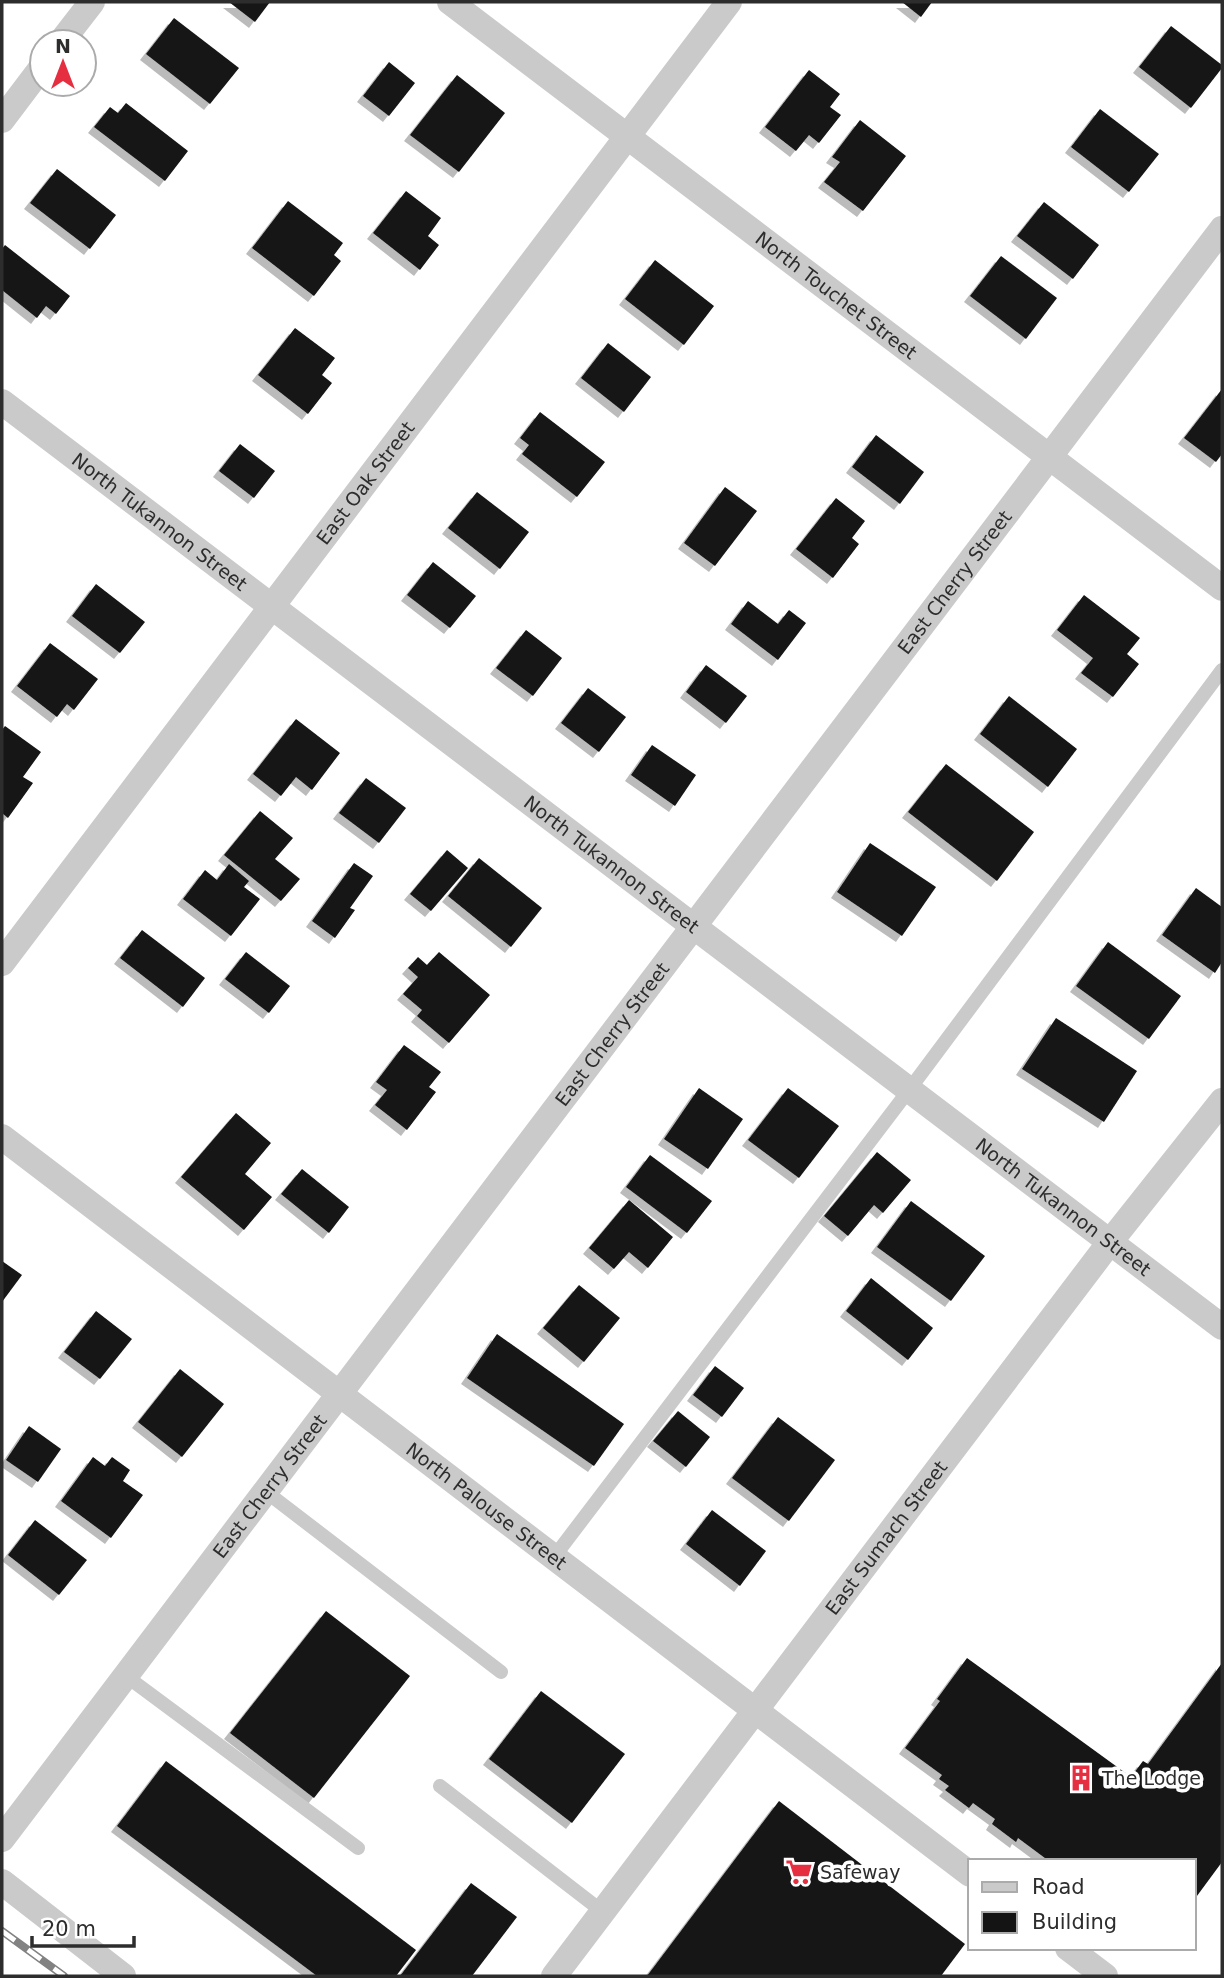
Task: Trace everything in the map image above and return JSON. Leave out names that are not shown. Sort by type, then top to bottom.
[{"type":"street","points":[[72,28],[92,2]]},
{"type":"street","name":"North Touchet Street","points":[[450,2],[1222,588]]},
{"type":"street","name":"East Oak Street","points":[[2,963],[729,2]]},
{"type":"street","points":[[2,120],[28,86]]},
{"type":"street","name":"East Cherry Street","points":[[2,1839],[1222,229]]},
{"type":"street","name":"North Tukannon Street","points":[[2,402],[1222,1327]]},
{"type":"street","name":"East Sumach Street","points":[[554,1976],[1110,1242],[1222,1101]]},
{"type":"street","name":"North Palouse Street","points":[[2,1137],[968,1872]]},
{"type":"street","points":[[2,1882],[123,1976]]},
{"type":"street","points":[[1071,1950],[1105,1976]]},
{"type":"lane","points":[[554,1557],[909,1090],[1222,670]]},
{"type":"lane","points":[[265,1491],[501,1672]]},
{"type":"lane","points":[[126,1676],[358,1848]]},
{"type":"lane","points":[[440,1786],[603,1912]]},
{"type":"building","points":[[229,2],[270,2],[255,22]]},
{"type":"building","points":[[902,2],[932,2],[921,17]]},
{"type":"building","points":[[174,18],[239,68],[210,104],[146,54]]},
{"type":"building","points":[[1171,26],[1222,65],[1191,108],[1139,67]]},
{"type":"building","points":[[389,62],[415,83],[389,116],[363,96]]},
{"type":"building","points":[[809,70],[840,94],[830,107],[841,115],[819,143],[809,135],[796,151],[765,127]]},
{"type":"building","points":[[457,75],[505,113],[459,172],[410,135]]},
{"type":"building","points":[[126,103],[188,151],[165,181],[94,127],[110,107],[118,113]]},
{"type":"building","points":[[1100,109],[1159,154],[1129,192],[1071,147]]},
{"type":"building","points":[[860,120],[906,156],[863,211],[824,182],[840,162],[832,157]]},
{"type":"building","points":[[57,169],[116,215],[90,249],[30,203]]},
{"type":"building","points":[[406,191],[441,218],[428,236],[439,245],[420,270],[373,233]]},
{"type":"building","points":[[288,201],[343,243],[334,255],[341,261],[314,296],[252,248]]},
{"type":"building","points":[[1044,202],[1099,245],[1073,279],[1017,236]]},
{"type":"building","points":[[5,245],[70,296],[56,314],[46,306],[37,318],[2,290],[2,249]]},
{"type":"building","points":[[1001,256],[1057,298],[1026,339],[970,296]]},
{"type":"building","points":[[655,260],[714,306],[684,345],[625,299]]},
{"type":"building","points":[[295,328],[335,358],[322,375],[332,383],[308,414],[258,375]]},
{"type":"building","points":[[608,343],[651,377],[624,412],[581,378]]},
{"type":"building","points":[[1222,389],[1222,454],[1216,462],[1184,438]]},
{"type":"building","points":[[540,412],[605,462],[577,497],[522,454],[529,445],[520,438]]},
{"type":"building","points":[[876,435],[924,472],[900,504],[852,467]]},
{"type":"building","points":[[240,444],[275,471],[254,498],[219,471]]},
{"type":"building","points":[[725,487],[757,511],[715,566],[684,543]]},
{"type":"building","points":[[477,492],[529,532],[500,569],[448,528]]},
{"type":"building","points":[[836,498],[865,521],[852,538],[859,544],[833,578],[796,549]]},
{"type":"building","points":[[433,562],[476,596],[450,628],[407,595]]},
{"type":"building","points":[[96,584],[145,622],[120,653],[72,616]]},
{"type":"building","points":[[1084,595],[1140,638],[1127,654],[1139,664],[1113,697],[1081,673],[1093,658],[1057,630]]},
{"type":"building","points":[[748,601],[778,624],[789,610],[806,623],[778,660],[731,624]]},
{"type":"building","points":[[526,630],[562,658],[533,696],[496,668]]},
{"type":"building","points":[[50,643],[98,679],[74,710],[67,704],[57,717],[17,686]]},
{"type":"building","points":[[706,665],[747,696],[726,723],[686,692]]},
{"type":"building","points":[[588,688],[626,717],[599,752],[561,723]]},
{"type":"building","points":[[1009,696],[1077,749],[1048,787],[980,734]]},
{"type":"building","points":[[296,719],[340,753],[312,790],[296,777],[281,796],[253,774]]},
{"type":"building","points":[[5,726],[41,752],[23,777],[33,783],[8,818],[2,813],[2,730]]},
{"type":"building","points":[[652,745],[696,775],[675,806],[631,775]]},
{"type":"building","points":[[946,764],[1034,832],[997,881],[908,812]]},
{"type":"building","points":[[366,778],[406,808],[379,843],[339,813]]},
{"type":"building","points":[[260,811],[293,838],[275,859],[300,879],[281,901],[224,855]]},
{"type":"building","points":[[870,843],[936,887],[902,936],[837,892]]},
{"type":"building","points":[[447,850],[468,868],[431,911],[410,894]]},
{"type":"building","points":[[479,858],[542,908],[511,947],[448,896]]},
{"type":"building","points":[[354,863],[373,876],[350,908],[355,910],[335,938],[312,921]]},
{"type":"building","points":[[229,864],[249,881],[244,887],[260,899],[231,936],[183,899],[205,870],[217,880]]},
{"type":"building","points":[[1196,888],[1222,907],[1222,962],[1215,973],[1162,935]]},
{"type":"building","points":[[142,930],[205,978],[183,1007],[120,958]]},
{"type":"building","points":[[1108,942],[1181,996],[1149,1039],[1076,986]]},
{"type":"building","points":[[246,952],[290,986],[269,1013],[225,979]]},
{"type":"building","points":[[439,952],[490,995],[449,1043],[417,1016],[422,1010],[403,994],[418,977],[408,968],[418,957],[427,965]]},
{"type":"building","points":[[1056,1018],[1137,1071],[1104,1122],[1022,1069]]},
{"type":"building","points":[[404,1045],[441,1072],[429,1087],[436,1092],[407,1130],[375,1105],[387,1090],[376,1082]]},
{"type":"building","points":[[699,1088],[743,1119],[708,1169],[664,1139]]},
{"type":"building","points":[[788,1088],[839,1126],[799,1178],[748,1140]]},
{"type":"building","points":[[236,1113],[271,1143],[245,1174],[272,1197],[244,1230],[181,1177]]},
{"type":"building","points":[[877,1152],[911,1180],[883,1213],[874,1205],[848,1236],[824,1216]]},
{"type":"building","points":[[650,1155],[712,1201],[687,1233],[626,1187]]},
{"type":"building","points":[[302,1169],[349,1207],[329,1233],[281,1194]]},
{"type":"building","points":[[629,1200],[673,1237],[648,1268],[629,1252],[614,1269],[589,1248]]},
{"type":"building","points":[[911,1201],[985,1256],[951,1301],[877,1247]]},
{"type":"building","points":[[2,1261],[22,1275],[2,1302]]},
{"type":"building","points":[[871,1278],[933,1328],[908,1360],[846,1311]]},
{"type":"building","points":[[579,1285],[620,1318],[584,1362],[543,1328]]},
{"type":"building","points":[[96,1311],[132,1339],[100,1379],[64,1352]]},
{"type":"building","points":[[497,1334],[624,1424],[594,1466],[467,1378]]},
{"type":"building","points":[[715,1366],[744,1388],[722,1417],[693,1395]]},
{"type":"building","points":[[180,1369],[224,1404],[182,1457],[138,1422]]},
{"type":"building","points":[[678,1411],[710,1437],[686,1467],[653,1441]]},
{"type":"building","points":[[778,1417],[835,1460],[789,1521],[732,1478]]},
{"type":"building","points":[[29,1426],[61,1449],[38,1482],[6,1460]]},
{"type":"building","points":[[93,1457],[105,1466],[112,1457],[130,1470],[123,1481],[143,1495],[111,1538],[61,1501]]},
{"type":"building","points":[[712,1510],[766,1551],[740,1586],[686,1544]]},
{"type":"building","points":[[35,1520],[87,1560],[59,1595],[8,1555]]},
{"type":"building","points":[[326,1611],[410,1676],[314,1798],[230,1733]]},
{"type":"building","name":"The Lodge","points":[[967,1658],[1131,1777],[1143,1761],[1148,1764],[1222,1663],[1222,1862],[1196,1897],[1196,1859],[1046,1859],[1018,1838],[1016,1842],[992,1824],[995,1819],[973,1803],[969,1808],[945,1790],[949,1786],[939,1779],[942,1775],[905,1748],[940,1701],[937,1699]]},
{"type":"building","points":[[541,1691],[625,1754],[572,1823],[489,1759]]},
{"type":"building","points":[[166,1761],[416,1950],[396,1976],[317,1976],[117,1826]]},
{"type":"building","name":"Safeway","points":[[779,1801],[965,1944],[941,1976],[647,1976]]},
{"type":"building","points":[[471,1883],[517,1917],[472,1976],[400,1976]]},
{"type":"railway","points":[[2,1931],[64,1976]]},
{"type":"place","name":"The Lodge","points":[[1081,1778]]},
{"type":"place","name":"Safeway","points":[[799,1872]]}]
